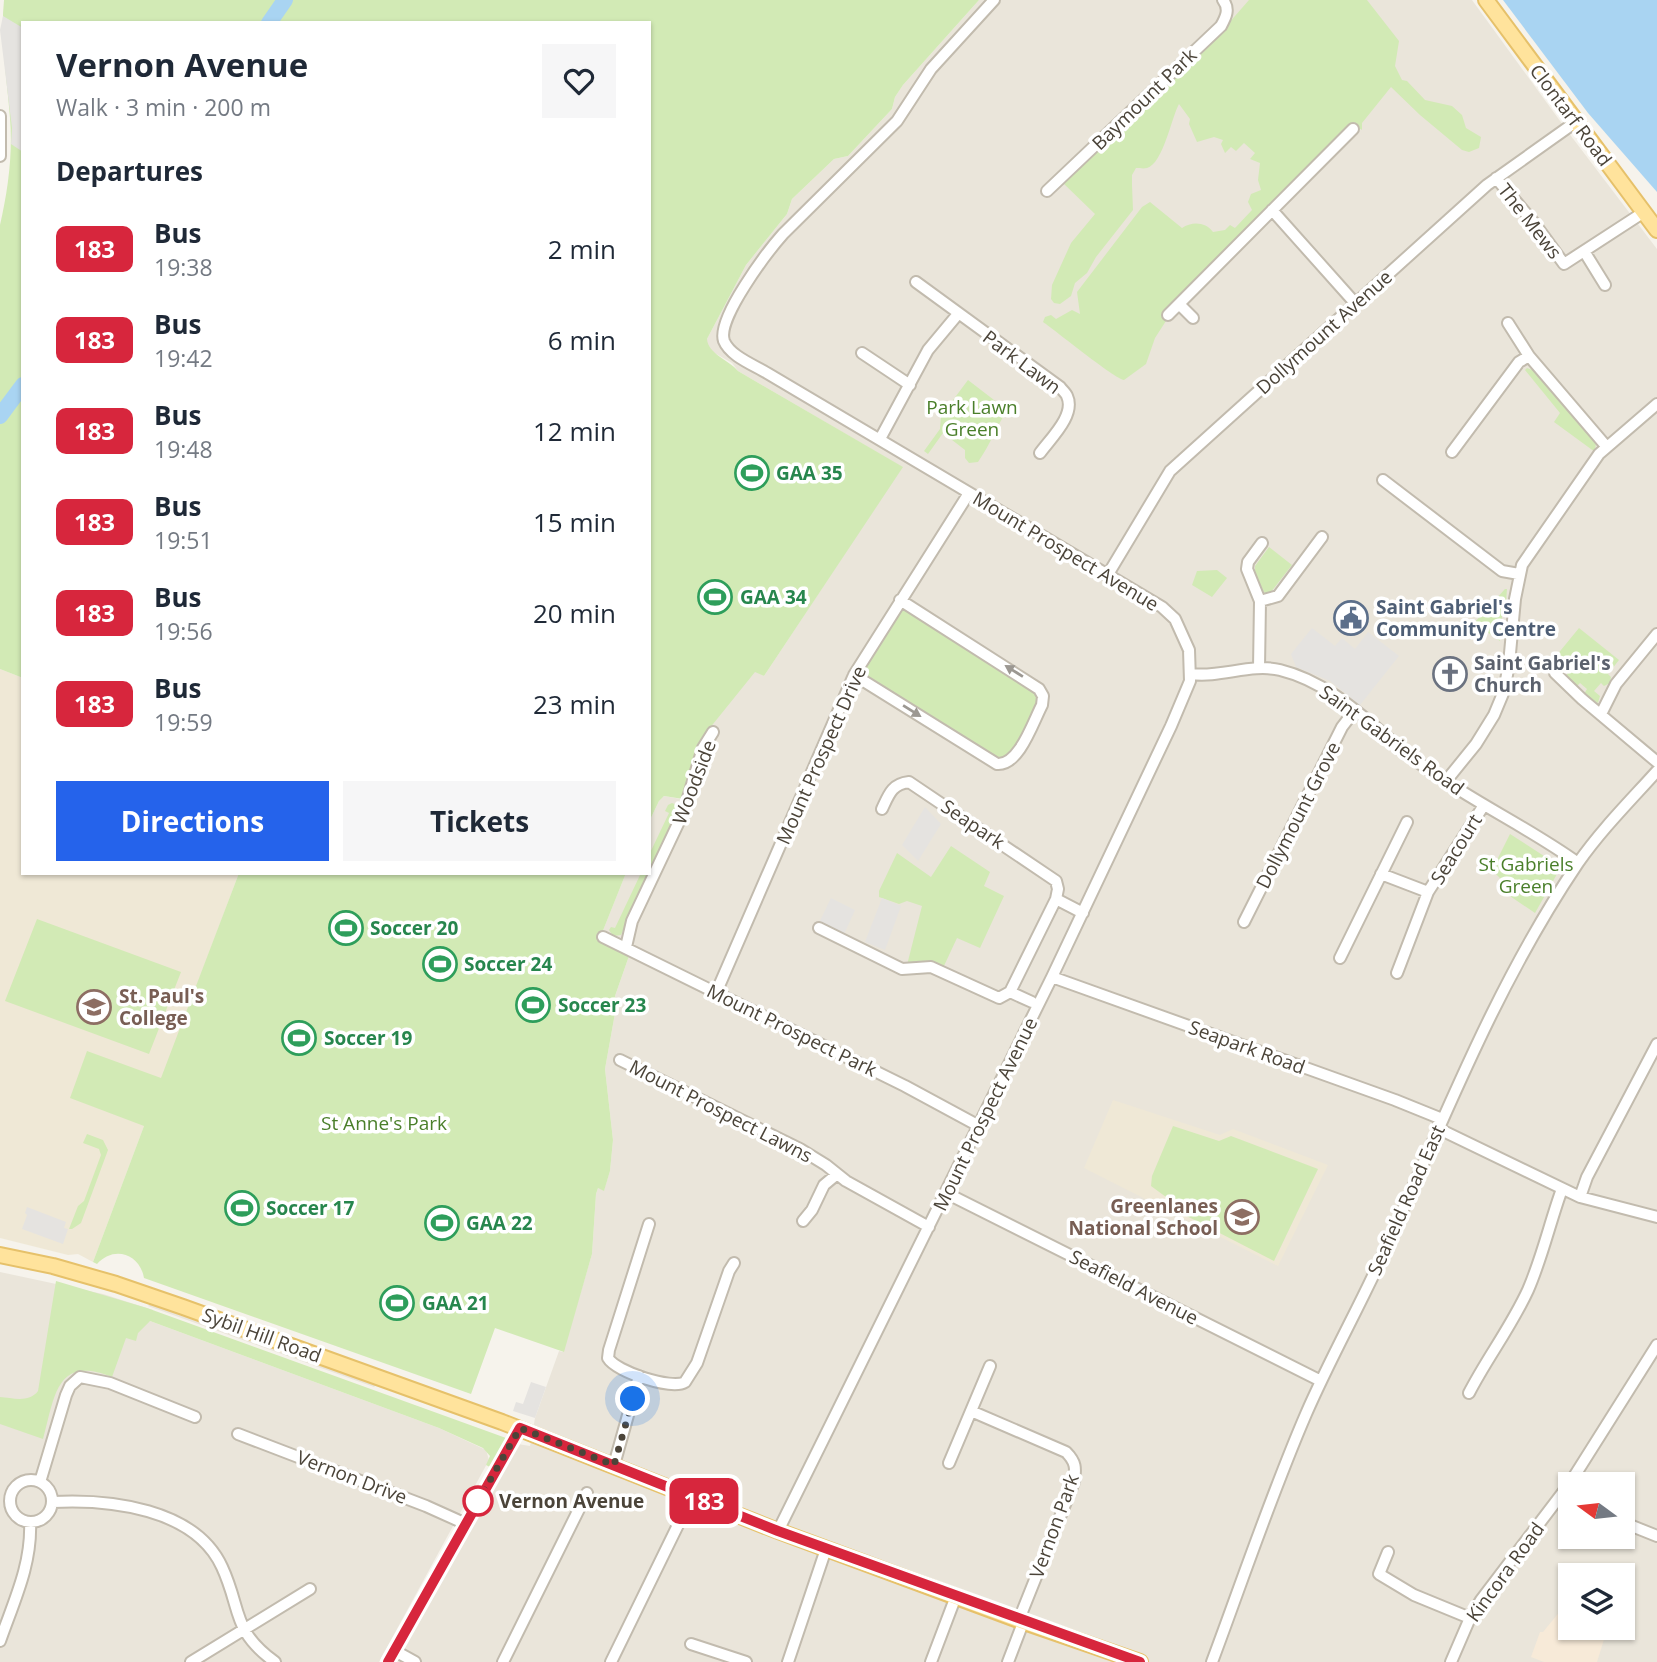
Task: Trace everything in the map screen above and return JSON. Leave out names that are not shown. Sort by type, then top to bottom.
[{"type":"main road","name":"Clontarf Road","points":[[1486,0],[1657,230]]},
{"type":"main road","name":"Sybil Hill Road","points":[[0,1255],[53,1266],[116,1284],[520,1428]]},
{"type":"main road","points":[[520,1428],[778,1531],[1140,1662]]},
{"type":"street","name":"Mount Prospect Avenue","points":[[778,1531],[1083,913],[1171,726],[1191,674],[1189,650],[1175,619],[1162,607],[736,355],[724,341],[723,330],[740,294],[765,254],[897,121],[931,69],[994,0]]},
{"type":"street","name":"Baymount Park","points":[[1047,191],[1221,26],[1227,10],[1223,0]]},
{"type":"street","points":[[0,116],[0,156]]},
{"type":"street","name":"Dollymount Avenue","points":[[1107,576],[1170,471],[1496,178],[1577,121]]},
{"type":"street","points":[[1168,314],[1272,210],[1340,149],[1353,129]]},
{"type":"street","name":"The Mews","points":[[1496,178],[1564,264],[1584,251]]},
{"type":"street","points":[[1272,210],[1355,303]]},
{"type":"street","points":[[1605,285],[1584,251],[1644,212]]},
{"type":"street","name":"Park Lawn","points":[[916,282],[1060,387],[1068,397],[1067,416],[1040,453]]},
{"type":"street","points":[[1179,304],[1193,318]]},
{"type":"street","points":[[880,439],[929,350],[958,314]]},
{"type":"street","points":[[1508,323],[1529,356],[1606,446]]},
{"type":"street","points":[[862,353],[910,385]]},
{"type":"street","points":[[1452,452],[1519,362],[1529,356]]},
{"type":"street","points":[[1446,781],[1476,744],[1494,715],[1504,691],[1519,574],[1530,552],[1606,446],[1657,404]]},
{"type":"street","points":[[1382,480],[1502,570],[1519,574]]},
{"type":"street","name":"Mount Prospect Drive","points":[[716,993],[854,675],[969,493]]},
{"type":"street","points":[[1260,601],[1278,596],[1322,537]]},
{"type":"street","points":[[1259,668],[1260,601],[1247,569],[1248,562],[1262,543]]},
{"type":"street","points":[[854,675],[997,764],[1003,765],[1016,757],[1042,705],[1043,696],[1039,689],[900,600]]},
{"type":"street","points":[[1601,714],[1616,684],[1657,634]]},
{"type":"street","name":"Saint Gabriels Road","points":[[1191,674],[1208,676],[1259,668],[1280,670],[1302,677],[1329,691],[1355,710],[1427,769],[1578,863]]},
{"type":"street","points":[[1555,673],[1565,685],[1657,762]]},
{"type":"street","name":"Dollymount Grove","points":[[1244,922],[1342,727],[1355,710]]},
{"type":"street","name":"Woodside","points":[[626,947],[632,921],[686,804],[703,748],[713,732]]},
{"type":"street","name":"Seafield Road East","points":[[1212,1662],[1258,1534],[1321,1381],[1390,1240],[1440,1123],[1500,995],[1528,943],[1578,863],[1657,771]]},
{"type":"street","name":"Seapark","points":[[882,809],[891,789],[900,783],[909,782],[1056,881],[1056,899]]},
{"type":"street","name":"Seacourt","points":[[1396,973],[1429,892],[1484,805]]},
{"type":"street","points":[[1340,958],[1407,822]]},
{"type":"street","name":"Seacourt","points":[[1381,874],[1429,892]]},
{"type":"street","points":[[820,928],[902,969],[931,967],[999,998],[1010,992],[1056,899],[1083,913]]},
{"type":"street","name":"Mount Prospect Park","points":[[603,937],[905,1086],[979,1126]]},
{"type":"street","name":"Seapark Road","points":[[1052,977],[1395,1100],[1580,1197],[1657,1217]]},
{"type":"street","points":[[1010,992],[1032,1002]]},
{"type":"street","points":[[1580,1197],[1587,1177],[1657,1044]]},
{"type":"street","name":"Mount Prospect Lawns","points":[[620,1060],[800,1149],[826,1165],[836,1175],[929,1227]]},
{"type":"street","points":[[803,1220],[812,1210],[824,1185],[836,1175]]},
{"type":"street","points":[[1469,1393],[1509,1327],[1528,1289],[1563,1189]]},
{"type":"street","name":"Seafield Avenue","points":[[946,1193],[1321,1381]]},
{"type":"street","points":[[649,1224],[609,1350],[608,1358],[612,1364],[639,1376],[673,1385],[681,1384],[697,1363],[734,1263]]},
{"type":"street","name":"Kincora Road","points":[[1578,1472],[1657,1345]]},
{"type":"street","points":[[949,1463],[990,1366]]},
{"type":"street","points":[[614,1465],[639,1376]]},
{"type":"street","points":[[40,1482],[66,1395],[74,1381],[80,1377],[110,1383],[195,1417]]},
{"type":"street","name":"Vernon Park","points":[[971,1411],[1066,1452],[1074,1460],[1074,1482],[1022,1612],[1021,1621]]},
{"type":"street","points":[[388,1662],[520,1428]]},
{"type":"street","name":"Vernon Drive","points":[[238,1434],[466,1524]]},
{"type":"street","points":[[34,1480],[49,1491],[52,1502],[47,1514],[30,1522],[18,1517],[5,1497],[21,1483],[34,1480]]},
{"type":"street","points":[[503,1662],[587,1493]]},
{"type":"street","points":[[52,1502],[72,1500],[102,1503],[151,1512],[181,1523],[206,1542],[222,1566],[243,1630],[254,1645],[275,1662]]},
{"type":"street","name":"Kincora Road","points":[[1451,1662],[1470,1618],[1558,1500]]},
{"type":"street","points":[[0,1641],[28,1564],[31,1547],[30,1522]]},
{"type":"street","points":[[611,1662],[678,1525]]},
{"type":"street","points":[[1635,1527],[1657,1536]]},
{"type":"street","points":[[788,1662],[826,1549]]},
{"type":"street","points":[[1388,1552],[1379,1574],[1414,1595],[1470,1618]]},
{"type":"street","points":[[191,1662],[310,1589]]},
{"type":"street","points":[[931,1662],[956,1596]]},
{"type":"street","points":[[1008,1662],[1021,1621]]},
{"type":"street","points":[[691,1644],[746,1662]]},
{"type":"street","points":[[395,1651],[415,1662]]},
{"type":"shaded area","points":[[979,0],[1472,0],[1657,249],[1657,1662],[393,1662],[518,1444],[530,1446],[535,1418],[559,1351],[563,1352],[592,1254],[596,1194],[598,1188],[604,1190],[610,1171],[613,1140],[605,1069],[617,1002],[615,996],[629,956],[600,938],[625,875],[651,875],[651,818],[659,801],[664,796],[681,799],[698,747],[713,721],[755,671],[764,676],[902,467],[738,371],[732,363],[711,351],[707,345],[707,339],[746,265],[787,214],[792,199],[834,159],[848,156],[892,109],[895,97],[903,85]]},
{"type":"shaded area","points":[[3,16],[21,27],[21,151],[11,144],[12,128],[0,30]]},
{"type":"shaded area","points":[[1312,628],[1335,646],[1342,638],[1355,649],[1368,632],[1399,656],[1360,705],[1330,681],[1296,667],[1291,654]]},
{"type":"shaded area","name":"St. Paul's College","points":[[0,669],[21,677],[21,875],[238,875],[93,1262],[78,1254],[68,1255],[0,1238]]},
{"type":"shaded area","points":[[925,807],[941,824],[918,861],[902,845]]},
{"type":"shaded area","points":[[831,898],[855,910],[841,941],[816,929]]},
{"type":"shaded area","points":[[882,898],[901,906],[885,950],[865,942]]},
{"type":"shaded area","name":"Greenlanes National School","points":[[1113,1100],[1220,1135],[1233,1129],[1328,1165],[1278,1266],[1084,1168]]},
{"type":"shaded area","points":[[27,1207],[66,1222],[64,1228],[68,1229],[63,1244],[22,1229]]},
{"type":"shaded area","points":[[0,1272],[103,1294],[153,1310],[150,1321],[439,1428],[486,1450],[489,1460],[379,1662],[0,1662]]},
{"type":"shaded area","points":[[151,1303],[376,1385],[374,1387],[148,1306]]},
{"type":"shaded area","points":[[531,1382],[546,1387],[535,1418],[513,1411],[516,1402],[523,1404]]},
{"type":"shaded area","points":[[1558,1614],[1558,1640],[1604,1640],[1597,1662],[1544,1662],[1531,1657],[1540,1632],[1543,1632]]},
{"type":"green space","points":[[4,0],[979,0],[903,85],[895,97],[892,109],[848,156],[834,159],[792,199],[787,214],[746,265],[707,339],[711,349],[738,371],[903,467],[764,676],[755,672],[705,734],[698,747],[683,799],[664,796],[651,818],[651,21],[21,21],[21,677],[0,669],[0,225],[11,145]]},
{"type":"green space","points":[[1249,0],[1367,0],[1399,41],[1395,66],[1402,80],[1407,81],[1425,100],[1452,106],[1462,115],[1466,128],[1481,137],[1479,148],[1469,152],[1462,150],[1391,87],[1362,123],[1362,130],[1352,123],[1214,262],[1173,310],[1155,338],[1146,364],[1124,380],[1118,378],[1043,322],[1045,317],[1051,315],[1056,319],[1072,310],[1080,314],[1077,292],[1142,207],[1150,202],[1182,228],[1203,224],[1213,232],[1225,230],[1230,225],[1235,228],[1252,210],[1248,202],[1251,194],[1261,190],[1258,180],[1260,163],[1250,159],[1255,153],[1244,143],[1236,151],[1231,147],[1225,153],[1221,144],[1223,140],[1214,137],[1197,142],[1189,124],[1190,119],[1179,104],[1158,158],[1147,168],[1136,168],[1132,175],[1133,210],[1096,257],[1087,273],[1075,283],[1071,296],[1060,304],[1051,299],[1052,285],[1071,243],[1095,214],[1062,182],[1221,32]]},
{"type":"green space","points":[[1527,368],[1538,372],[1596,442],[1595,452],[1554,422],[1560,413],[1525,370]]},
{"type":"green space","name":"Park Lawn Green","points":[[968,380],[1007,410],[990,443],[978,462],[969,463],[965,458],[965,450],[943,433],[928,454],[924,451],[940,429],[941,416]]},
{"type":"green space","points":[[1269,547],[1292,565],[1271,592],[1265,594],[1255,574],[1255,566]]},
{"type":"green space","points":[[1217,570],[1227,578],[1212,597],[1192,585],[1197,571]]},
{"type":"green space","points":[[1505,589],[1506,603],[1503,605],[1500,641],[1474,623]]},
{"type":"green space","points":[[906,609],[1037,693],[1039,700],[1014,756],[1002,762],[865,674],[866,664],[899,610]]},
{"type":"green space","points":[[1579,628],[1619,660],[1608,674],[1611,677],[1610,683],[1604,686],[1601,683],[1594,691],[1600,696],[1598,703],[1584,694],[1587,689],[1580,683],[1575,688],[1566,678],[1569,668],[1559,660],[1555,663],[1552,661]]},
{"type":"green space","points":[[668,805],[677,805],[678,812],[651,870],[651,851],[669,813],[665,811]]},
{"type":"green space","name":"St Gabriels Green","points":[[1510,834],[1561,867],[1535,913],[1498,888],[1501,879],[1492,870]]},
{"type":"green space","points":[[951,846],[990,872],[984,886],[1004,896],[980,948],[957,938],[943,968],[907,965],[922,906],[907,901],[899,904],[879,897],[879,891],[897,853],[931,877]]},
{"type":"green space","name":"St Anne's Park","points":[[238,875],[625,875],[600,938],[629,956],[615,996],[617,1002],[605,1069],[613,1140],[610,1171],[604,1191],[598,1188],[596,1194],[592,1254],[564,1352],[495,1328],[471,1394],[144,1278],[137,1263],[125,1255],[111,1255],[97,1264],[93,1262],[144,1126],[70,1098],[87,1051],[161,1078]]},
{"type":"green space","points":[[640,875],[649,875],[621,935],[613,936],[609,930],[611,927],[615,928]]},
{"type":"green space","points":[[37,919],[181,972],[149,1054],[5,1001]]},
{"type":"green space","name":"Greenlanes National School","points":[[1173,1126],[1219,1141],[1231,1136],[1318,1169],[1274,1261],[1173,1209],[1166,1197],[1151,1186],[1152,1176]]},
{"type":"green space","points":[[87,1134],[103,1140],[108,1150],[81,1223],[69,1229],[78,1206],[84,1201],[101,1155],[99,1149],[83,1143]]},
{"type":"green space","points":[[56,1281],[147,1308],[506,1438],[490,1467],[486,1465],[490,1456],[483,1448],[439,1428],[150,1321],[138,1333],[136,1341],[126,1338],[112,1377],[79,1371],[61,1384],[55,1395],[43,1439],[0,1424],[0,1397],[25,1398],[38,1391]]},
{"type":"water","points":[[1503,0],[1657,0],[1657,192],[1588,113]]},
{"type":"waterway","points":[[270,21],[285,0]]},
{"type":"waterway","points":[[0,416],[21,388]]},
{"type":"bus line","name":"183","points":[[388,1662],[520,1428],[778,1531],[1140,1662]]},
{"type":"place","name":"GAA 35","points":[[752,473]]},
{"type":"place","name":"GAA 34","points":[[715,597]]},
{"type":"place","name":"Saint Gabriel's Community Centre","points":[[1351,618]]},
{"type":"place","name":"Saint Gabriel's Church","points":[[1450,674]]},
{"type":"place","name":"Soccer 20","points":[[346,928]]},
{"type":"place","name":"Soccer 24","points":[[440,964]]},
{"type":"place","name":"Soccer 23","points":[[533,1005]]},
{"type":"place","name":"St. Paul's College","points":[[94,1007]]},
{"type":"place","name":"Soccer 19","points":[[299,1038]]},
{"type":"place","name":"Soccer 17","points":[[242,1208]]},
{"type":"place","name":"Greenlanes National School","points":[[1242,1217]]},
{"type":"place","name":"GAA 22","points":[[442,1223]]},
{"type":"place","name":"GAA 21","points":[[397,1303]]},
{"type":"place","name":"Vernon Avenue","points":[[478,1501]]},
{"type":"route","points":[[478,1501],[520,1428],[614,1465],[633,1399]]}]
